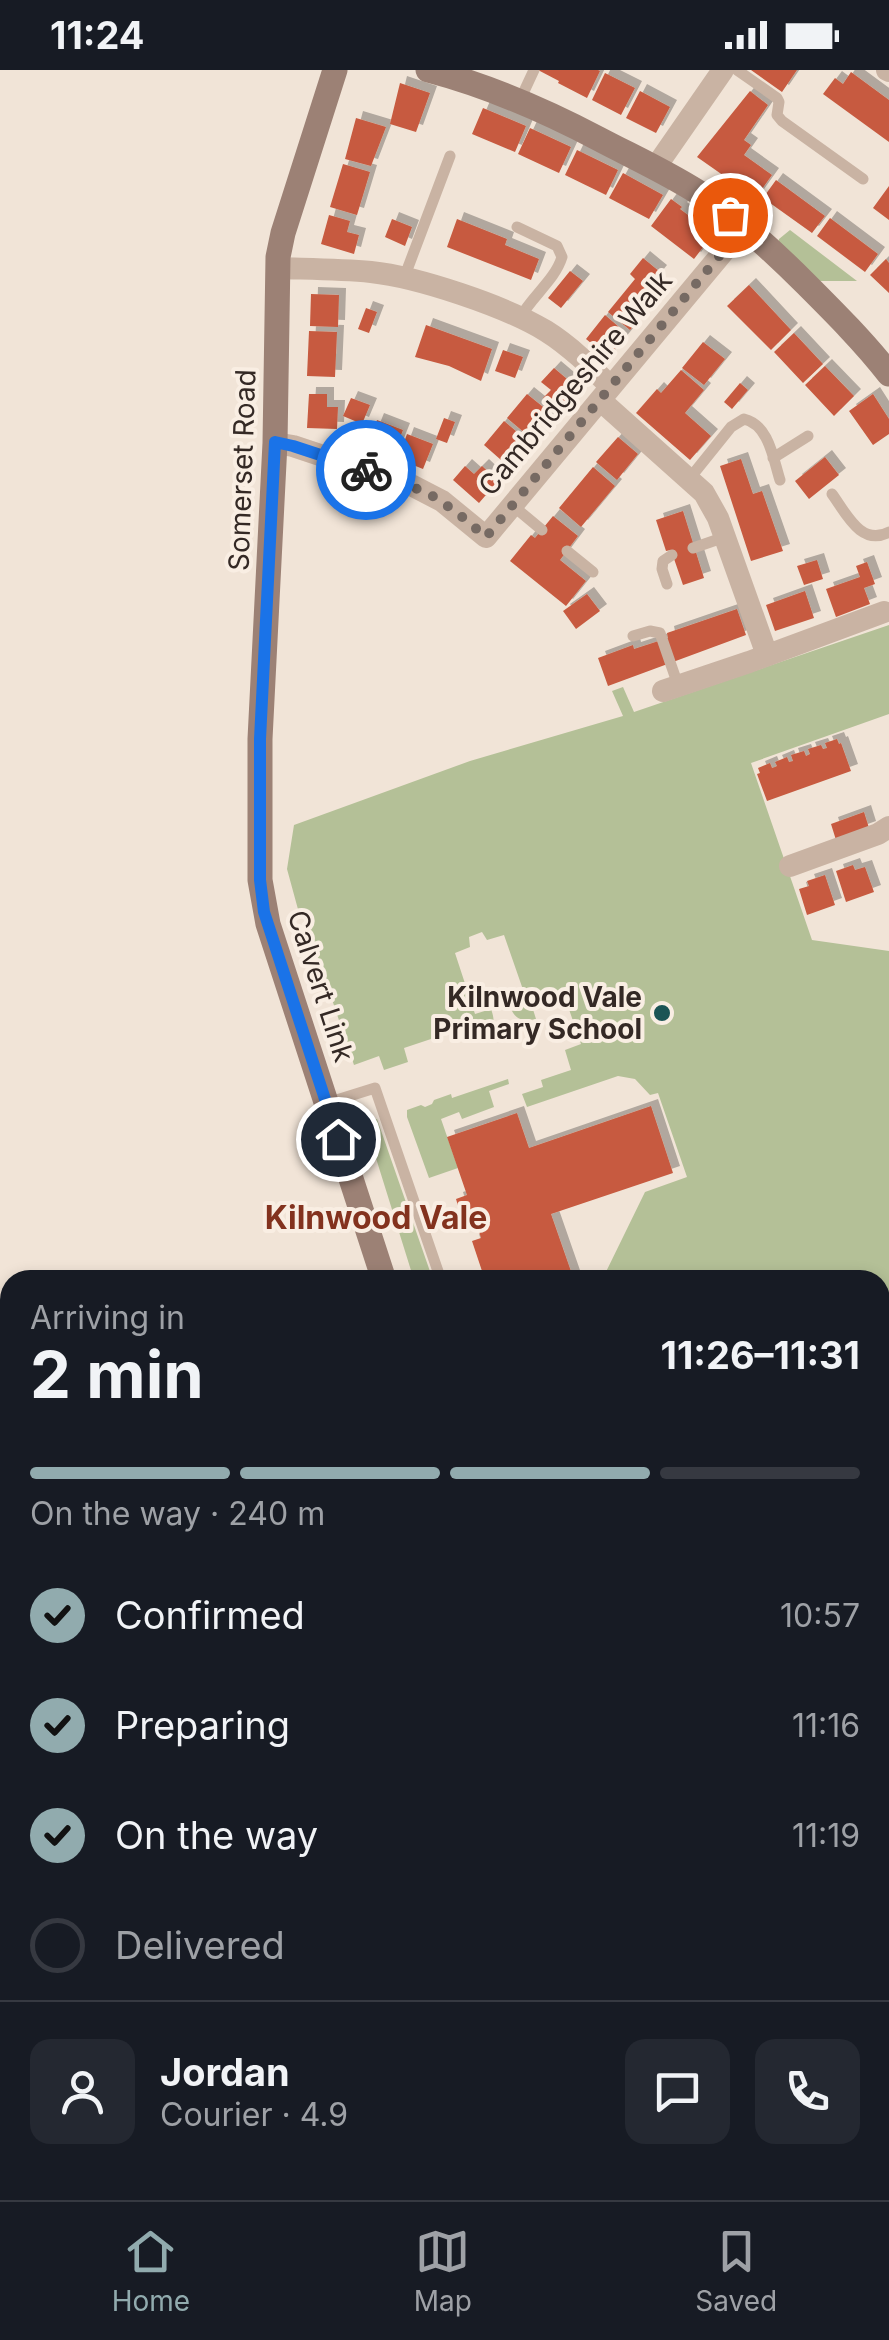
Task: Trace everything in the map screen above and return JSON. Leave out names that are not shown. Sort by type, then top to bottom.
[{"type":"street","name":"Somerset Road","points":[[260,880],[260,739],[275,442],[278,268],[283,233],[335,70]]},
{"type":"street","points":[[428,70],[520,100],[705,197],[744,226],[831,309],[889,374]]},
{"type":"street","points":[[655,168],[722,70]]},
{"type":"street","name":"Cambridgeshire Walk","points":[[275,442],[413,486],[442,502],[483,540],[744,226]]},
{"type":"street","points":[[278,268],[367,272],[404,278],[520,318],[557,338],[605,393],[704,493],[725,536],[766,655]]},
{"type":"street","points":[[670,688],[884,612]]},
{"type":"street","points":[[790,866],[878,834],[889,826]]},
{"type":"street","name":"Calvert Link","points":[[260,880],[268,924],[381,1270]]},
{"type":"lane","points":[[520,100],[534,70]]},
{"type":"lane","points":[[737,70],[777,98],[782,121],[863,178]]},
{"type":"lane","points":[[404,278],[450,156]]},
{"type":"lane","points":[[517,227],[557,246],[562,256],[558,268],[520,318]]},
{"type":"lane","points":[[690,478],[731,427],[744,419],[764,431],[780,480]]},
{"type":"lane","points":[[774,458],[808,436]]},
{"type":"lane","points":[[832,494],[862,533],[874,537],[889,532]]},
{"type":"lane","points":[[512,506],[542,530]]},
{"type":"lane","points":[[693,548],[725,536]]},
{"type":"lane","points":[[566,551],[594,572]]},
{"type":"lane","points":[[667,584],[663,560],[672,554]]},
{"type":"lane","points":[[633,636],[650,630],[660,633],[670,688]]},
{"type":"lane","points":[[327,1103],[375,1088],[438,1270]]},
{"type":"green space","points":[[790,230],[857,281],[819,281],[778,245]]},
{"type":"green space","name":"Kilnwood Vale Primary School","points":[[889,625],[889,714],[751,763],[812,940],[889,951],[889,1270],[607,1270],[645,1192],[687,1177],[658,1093],[650,1095],[635,1079],[618,1076],[527,1107],[522,1094],[543,1087],[541,1080],[571,1070],[565,1050],[581,1044],[563,992],[531,1003],[536,1019],[516,1017],[512,1011],[528,1004],[504,935],[487,940],[482,932],[469,937],[470,947],[455,953],[475,1014],[491,1009],[493,1022],[489,1032],[481,1038],[476,1024],[404,1048],[408,1062],[384,1070],[379,1056],[354,1065],[287,869],[294,825],[470,761],[623,716],[612,691],[623,687],[634,712]]},
{"type":"green space","points":[[508,1079],[509,1084],[489,1091],[494,1107],[462,1119],[459,1112],[441,1119],[458,1168],[429,1178],[407,1110]]},
{"type":"green space","points":[[377,1119],[430,1270],[411,1270],[365,1123]]},
{"type":"building","points":[[538,70],[598,70],[600,71],[587,98]]},
{"type":"building","points":[[751,70],[797,70],[782,92]]},
{"type":"building","points":[[851,72],[889,100],[889,142],[823,94],[835,78],[843,84]]},
{"type":"building","points":[[605,73],[635,88],[621,115],[592,100]]},
{"type":"building","points":[[400,83],[430,93],[416,132],[390,124]]},
{"type":"building","points":[[640,91],[670,107],[656,133],[626,118]]},
{"type":"building","points":[[750,91],[768,105],[744,140],[751,145],[744,155],[772,175],[757,196],[697,157]]},
{"type":"building","points":[[483,108],[526,126],[515,152],[472,134]]},
{"type":"building","points":[[356,118],[386,127],[371,166],[345,159]]},
{"type":"building","points":[[530,128],[571,147],[559,173],[518,154]]},
{"type":"building","points":[[577,150],[618,170],[606,195],[565,175]]},
{"type":"building","points":[[343,164],[370,172],[357,215],[330,207]]},
{"type":"building","points":[[623,173],[663,195],[649,219],[609,198]]},
{"type":"building","points":[[776,180],[825,216],[812,233],[763,198]]},
{"type":"building","points":[[889,186],[889,220],[873,208]]},
{"type":"building","points":[[671,199],[714,233],[694,259],[651,226]]},
{"type":"building","points":[[329,215],[350,221],[347,232],[359,235],[354,254],[321,244]]},
{"type":"building","points":[[830,218],[878,254],[865,272],[817,236]]},
{"type":"building","points":[[392,219],[412,227],[405,246],[385,237]]},
{"type":"building","points":[[457,219],[507,239],[505,245],[539,259],[531,280],[447,247]]},
{"type":"building","points":[[643,258],[660,272],[647,288],[658,297],[630,330],[608,312],[635,279],[630,274]]},
{"type":"building","points":[[886,259],[889,263],[889,293],[870,275]]},
{"type":"building","points":[[570,271],[583,281],[561,308],[548,298]]},
{"type":"building","points":[[749,285],[791,330],[771,350],[727,306]]},
{"type":"building","points":[[311,294],[339,295],[338,327],[310,326]]},
{"type":"building","points":[[366,308],[377,312],[369,333],[358,329]]},
{"type":"building","points":[[605,315],[627,334],[608,357],[586,339]]},
{"type":"building","points":[[426,325],[492,349],[481,381],[449,366],[415,357]]},
{"type":"building","points":[[309,331],[337,332],[335,377],[307,376]]},
{"type":"building","points":[[794,333],[823,364],[803,383],[774,352]]},
{"type":"building","points":[[703,342],[725,359],[704,385],[682,368]]},
{"type":"building","points":[[503,350],[523,357],[515,378],[495,371]]},
{"type":"building","points":[[825,366],[854,396],[834,416],[805,385]]},
{"type":"building","points":[[554,368],[580,390],[560,413],[543,398],[551,390],[541,382]]},
{"type":"building","points":[[681,370],[704,390],[685,413],[711,436],[690,460],[636,413]]},
{"type":"building","points":[[740,383],[748,390],[732,409],[724,402]]},
{"type":"building","points":[[309,394],[327,394],[327,407],[338,407],[337,429],[307,428]]},
{"type":"building","points":[[527,394],[553,415],[544,426],[537,421],[526,434],[507,418]]},
{"type":"building","points":[[873,394],[889,419],[889,434],[873,445],[849,411]]},
{"type":"building","points":[[351,398],[370,405],[362,424],[343,416]]},
{"type":"building","points":[[444,418],[455,422],[447,443],[436,439]]},
{"type":"building","points":[[377,420],[403,430],[393,455],[367,445]]},
{"type":"building","points":[[504,421],[523,437],[512,451],[518,456],[509,467],[484,445]]},
{"type":"building","points":[[407,434],[433,444],[423,469],[398,459]]},
{"type":"building","points":[[618,437],[638,454],[617,480],[596,462]]},
{"type":"building","points":[[825,457],[839,475],[809,499],[795,481]]},
{"type":"building","points":[[741,459],[753,494],[762,491],[783,551],[751,561],[720,466]]},
{"type":"building","points":[[465,466],[474,474],[482,466],[498,481],[479,503],[453,480]]},
{"type":"building","points":[[593,467],[615,486],[581,527],[559,508]]},
{"type":"building","points":[[683,511],[704,578],[683,585],[656,520]]},
{"type":"building","points":[[553,516],[578,536],[560,560],[586,581],[566,606],[510,561]]},
{"type":"building","points":[[817,560],[823,579],[804,585],[797,566]]},
{"type":"building","points":[[867,562],[875,584],[864,588],[870,604],[836,617],[826,589],[860,577],[856,566]]},
{"type":"building","points":[[805,591],[814,618],[775,631],[766,605]]},
{"type":"building","points":[[587,594],[600,611],[576,629],[563,611]]},
{"type":"building","points":[[737,609],[746,635],[608,686],[598,658],[668,638],[667,633]]},
{"type":"building","points":[[837,739],[851,771],[767,801],[758,768],[770,763],[775,767],[775,762],[787,757],[789,762],[793,761],[791,755],[804,751],[806,756],[810,754],[808,749],[821,745],[827,748],[825,743]]},
{"type":"building","points":[[864,812],[869,828],[836,840],[831,824]]},
{"type":"building","points":[[853,865],[855,870],[865,867],[874,892],[846,902],[836,871]]},
{"type":"building","points":[[825,875],[835,905],[807,915],[799,889],[809,886],[807,881]]},
{"type":"building","points":[[651,1106],[673,1173],[551,1214],[571,1270],[482,1270],[472,1241],[481,1238],[474,1215],[462,1219],[456,1199],[467,1195],[447,1137],[517,1113],[529,1148]]},
{"type":"way so far","points":[[366,470],[428,493],[486,537],[744,226],[730,215]]},
{"type":"place","name":"Kilnwood Vale Primary School","points":[[662,1013]]},
{"type":"district","name":"Kilnwood Vale","points":[[376,1217]]},
{"type":"route","points":[[338,1139],[264,912],[260,880],[260,739],[275,442],[366,470]]}]
